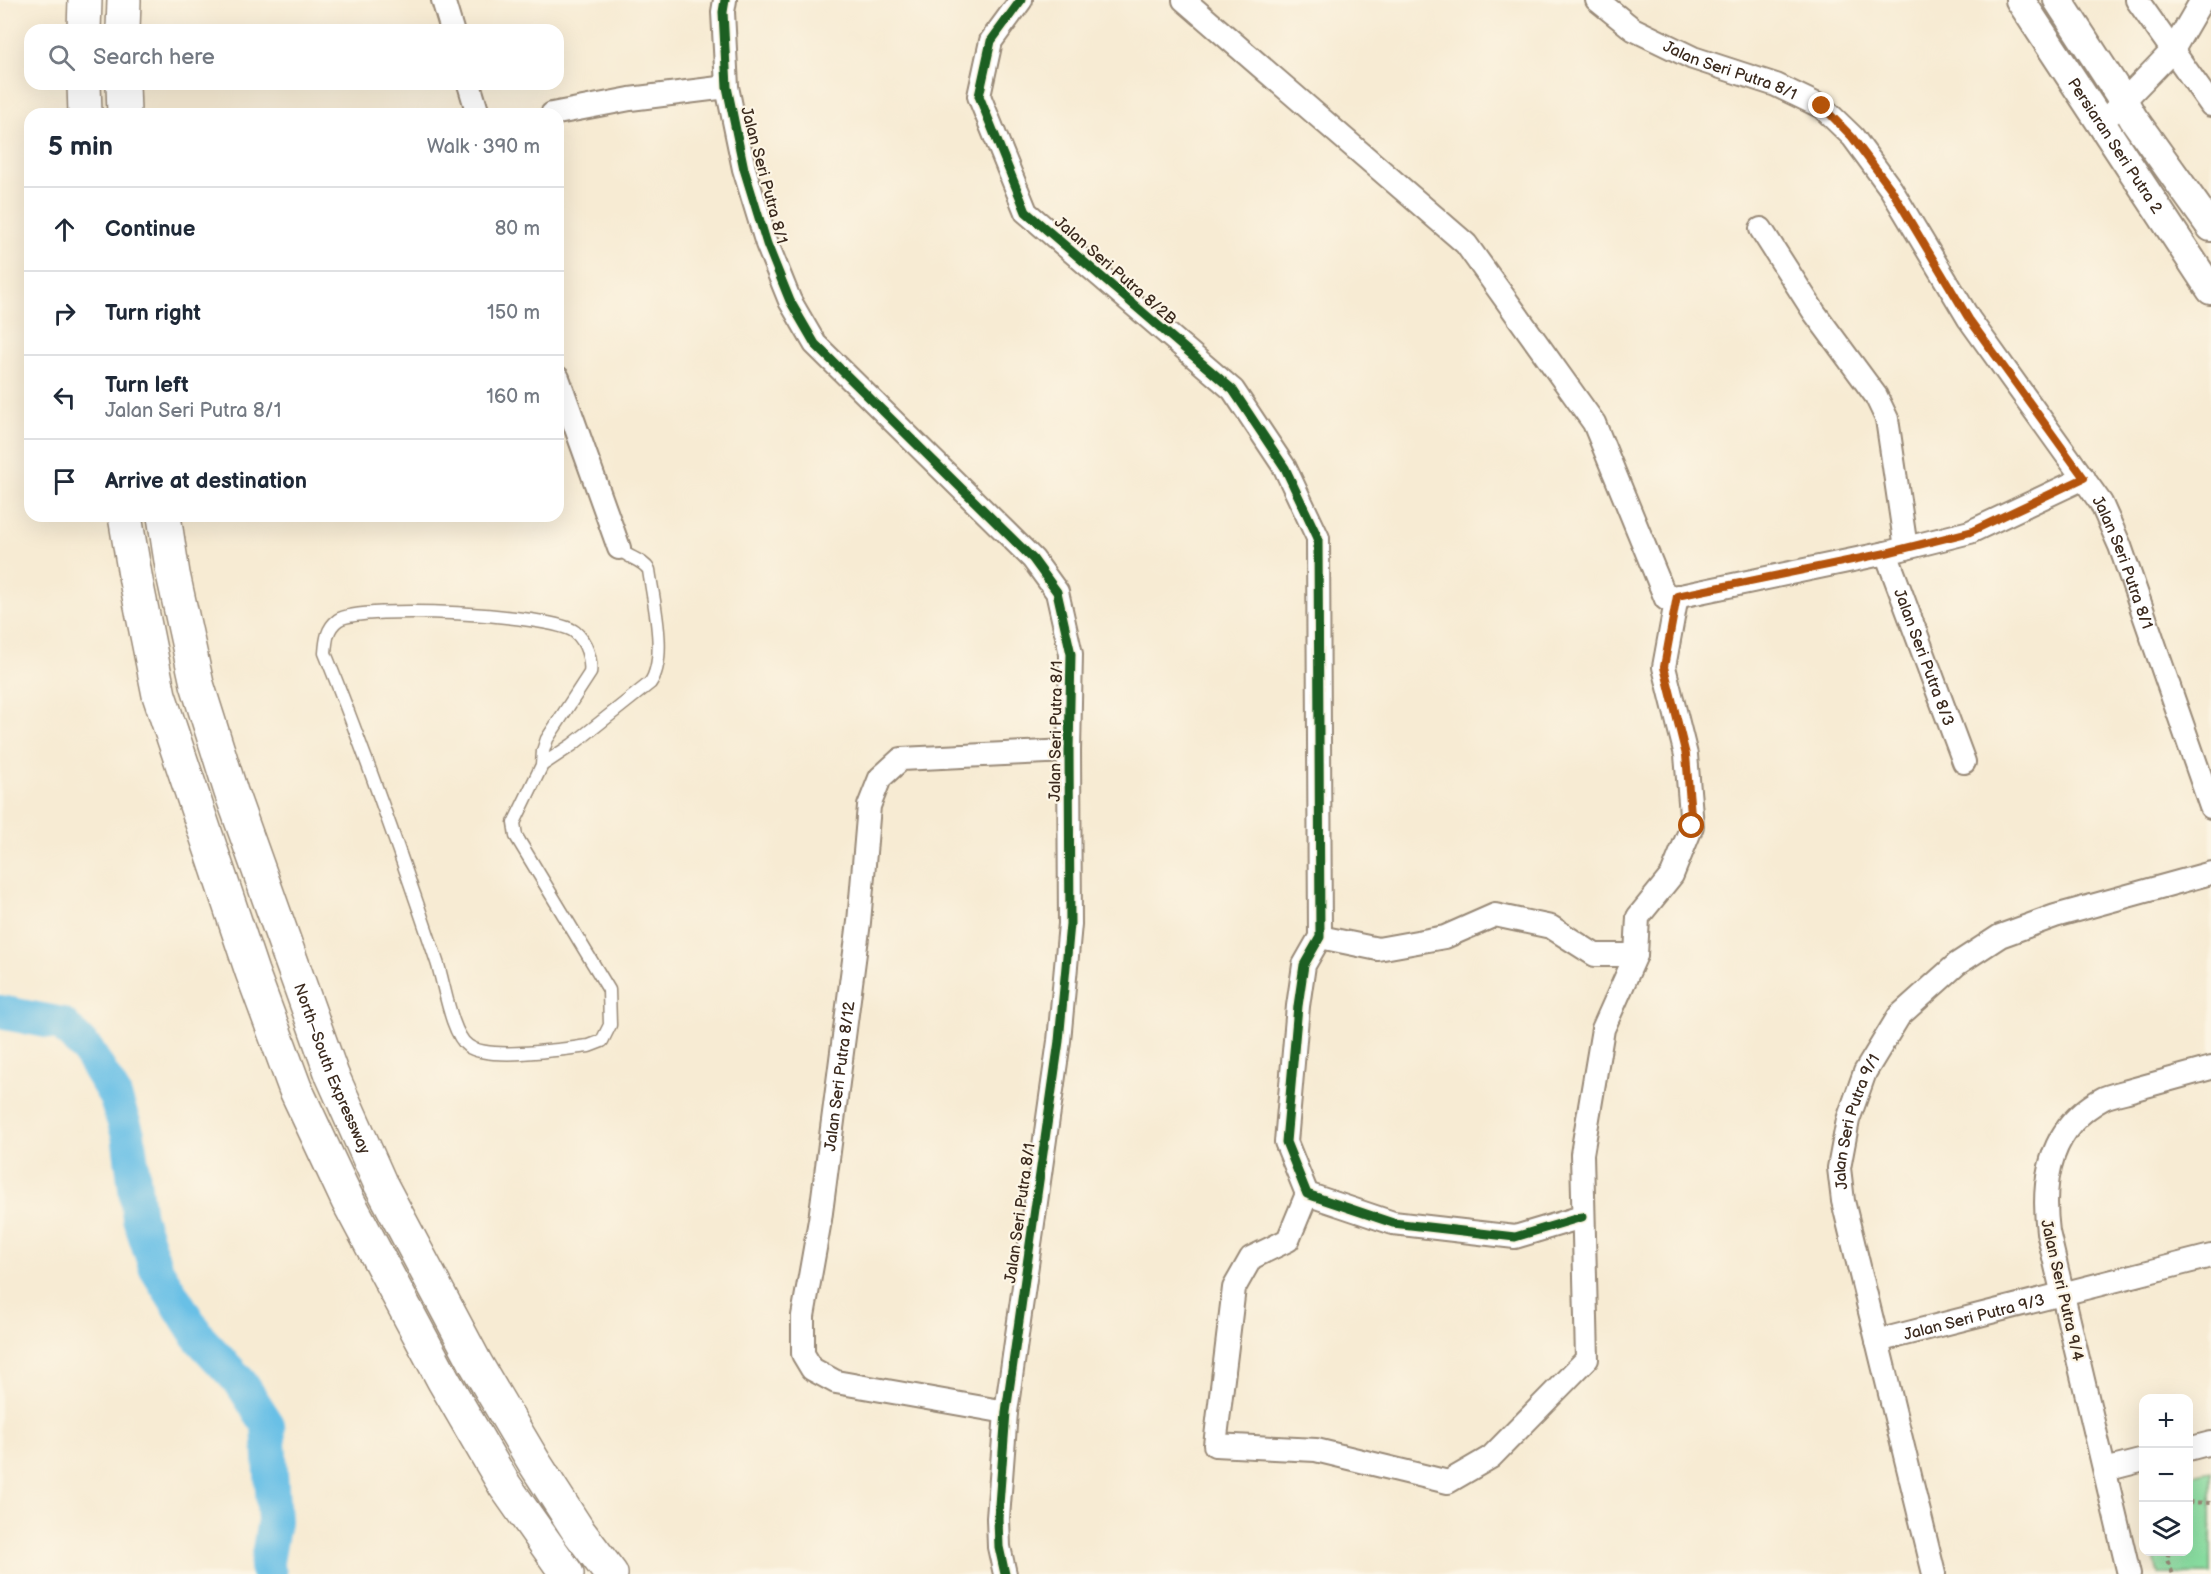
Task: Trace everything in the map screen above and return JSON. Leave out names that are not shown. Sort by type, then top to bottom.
[{"type":"highway","points":[[84,24],[85,0]]},
{"type":"highway","points":[[123,24],[124,0]]},
{"type":"highway","points":[[84,90],[85,108]]},
{"type":"highway","points":[[123,90],[124,108]]},
{"type":"highway","points":[[126,522],[159,695],[252,972],[295,1088],[348,1200],[444,1381],[505,1486],[567,1574]]},
{"type":"highway","name":"North–South Expressway","points":[[165,522],[173,574],[197,684],[231,792],[332,1075],[380,1183],[476,1364],[553,1492],[579,1532],[611,1574]]},
{"type":"street","points":[[443,0],[450,24]]},
{"type":"street","name":"Jalan Seri Putra 8/1","points":[[725,0],[723,12],[727,87],[744,169],[767,244],[790,301],[815,344],[1033,559],[1057,592],[1071,654],[1070,924],[1059,1041],[1006,1412],[998,1518],[999,1547],[1005,1574]]},
{"type":"street","name":"Jalan Seri Putra 8/2B","points":[[1021,0],[992,41],[979,96],[1026,212],[1233,390],[1285,468],[1318,538],[1320,937]]},
{"type":"street","points":[[1184,0],[1466,244],[1594,423],[1666,598],[1896,550],[1970,532],[2084,478]]},
{"type":"street","name":"Jalan Seri Putra 8/1","points":[[1597,0],[1633,28],[1693,58],[1776,85],[1822,106],[1852,137],[1891,189],[1969,319],[2101,503],[2120,546],[2211,807]]},
{"type":"street","name":"Persiaran Seri Putra 2","points":[[2020,0],[2211,290]]},
{"type":"street","name":"Persiaran Seri Putra 2","points":[[2058,0],[2133,118],[2211,227]]},
{"type":"street","points":[[2137,0],[2211,105]]},
{"type":"street","points":[[2101,125],[2173,50],[2202,0]]},
{"type":"street","points":[[564,112],[630,99],[727,87]]},
{"type":"street","points":[[471,90],[476,108]]},
{"type":"street","name":"Jalan Seri Putra 8/3","points":[[1761,229],[1814,312],[1876,396],[1887,419],[1896,550],[1964,762]]},
{"type":"street","points":[[564,395],[619,548]]},
{"type":"street","points":[[1636,955],[1595,955],[1551,927],[1495,915],[1445,937],[1378,949],[1320,937],[1304,965],[1298,1006],[1287,1142],[1307,1194],[1288,1240],[1251,1258],[1234,1288],[1215,1445],[1316,1450],[1448,1482],[1491,1457],[1587,1359],[1582,1154],[1603,1029],[1636,955],[1638,918],[1672,875],[1692,826],[1686,755],[1664,667],[1677,596]]},
{"type":"street","name":"Jalan Seri Putra 8/12","points":[[1006,1412],[836,1382],[812,1369],[803,1354],[803,1316],[820,1220],[859,922],[869,806],[880,778],[901,759],[1069,751]]},
{"type":"street","name":"Jalan Seri Putra 9/1","points":[[1934,1574],[1843,1201],[1839,1168],[1848,1120],[1865,1072],[1899,1016],[1957,964],[2000,936],[2055,916],[2211,873]]},
{"type":"street","name":"Jalan Seri Putra 9/4","points":[[2129,1574],[2048,1232],[2044,1203],[2047,1173],[2059,1142],[2078,1115],[2106,1097],[2211,1068]]},
{"type":"street","points":[[1307,1194],[1393,1223],[1515,1237],[1582,1217]]},
{"type":"street","name":"Jalan Seri Putra 9/3","points":[[1877,1341],[2211,1256]]},
{"type":"street","points":[[2192,1448],[2211,1443]]},
{"type":"street","points":[[2105,1470],[2139,1461]]},
{"type":"lane","points":[[543,765],[543,751],[547,739],[590,673],[590,656],[576,633],[557,624],[479,615],[413,611],[355,614],[338,620],[327,634],[325,652],[396,840],[444,982],[457,1034],[469,1047],[497,1054],[589,1046],[603,1041],[610,1025],[609,990],[516,836],[514,823],[543,765],[624,704],[650,683],[656,675],[659,665],[656,620],[649,570],[644,563],[625,555],[619,548]]},
{"type":"path","points":[[2193,1502],[2211,1503]]},
{"type":"path","points":[[2168,1556],[2167,1560],[2173,1574]]},
{"type":"green space","points":[[2211,1471],[2211,1574],[2158,1574],[2154,1556],[2193,1556],[2193,1475]]},
{"type":"waterway","points":[[0,1012],[62,1024],[87,1050],[114,1094],[128,1134],[139,1218],[156,1269],[199,1338],[241,1383],[268,1425],[274,1521],[266,1567],[270,1574]]},
{"type":"cycle path","points":[[725,0],[723,12],[727,87],[744,169],[767,244],[790,301],[815,344],[1033,559],[1057,592],[1071,654],[1070,924],[1059,1041],[1006,1412],[998,1518],[999,1547],[1005,1574]]},
{"type":"cycle path","points":[[1021,0],[991,41],[979,96],[1026,212],[1233,390],[1285,468],[1318,538],[1320,937],[1304,965],[1298,1006],[1286,1142],[1307,1194],[1393,1223],[1515,1237],[1582,1217]]},
{"type":"route","points":[[1692,826],[1686,755],[1664,667],[1677,596],[1886,553],[1970,532],[2084,478],[1969,319],[1891,189],[1852,137],[1822,106]]}]
